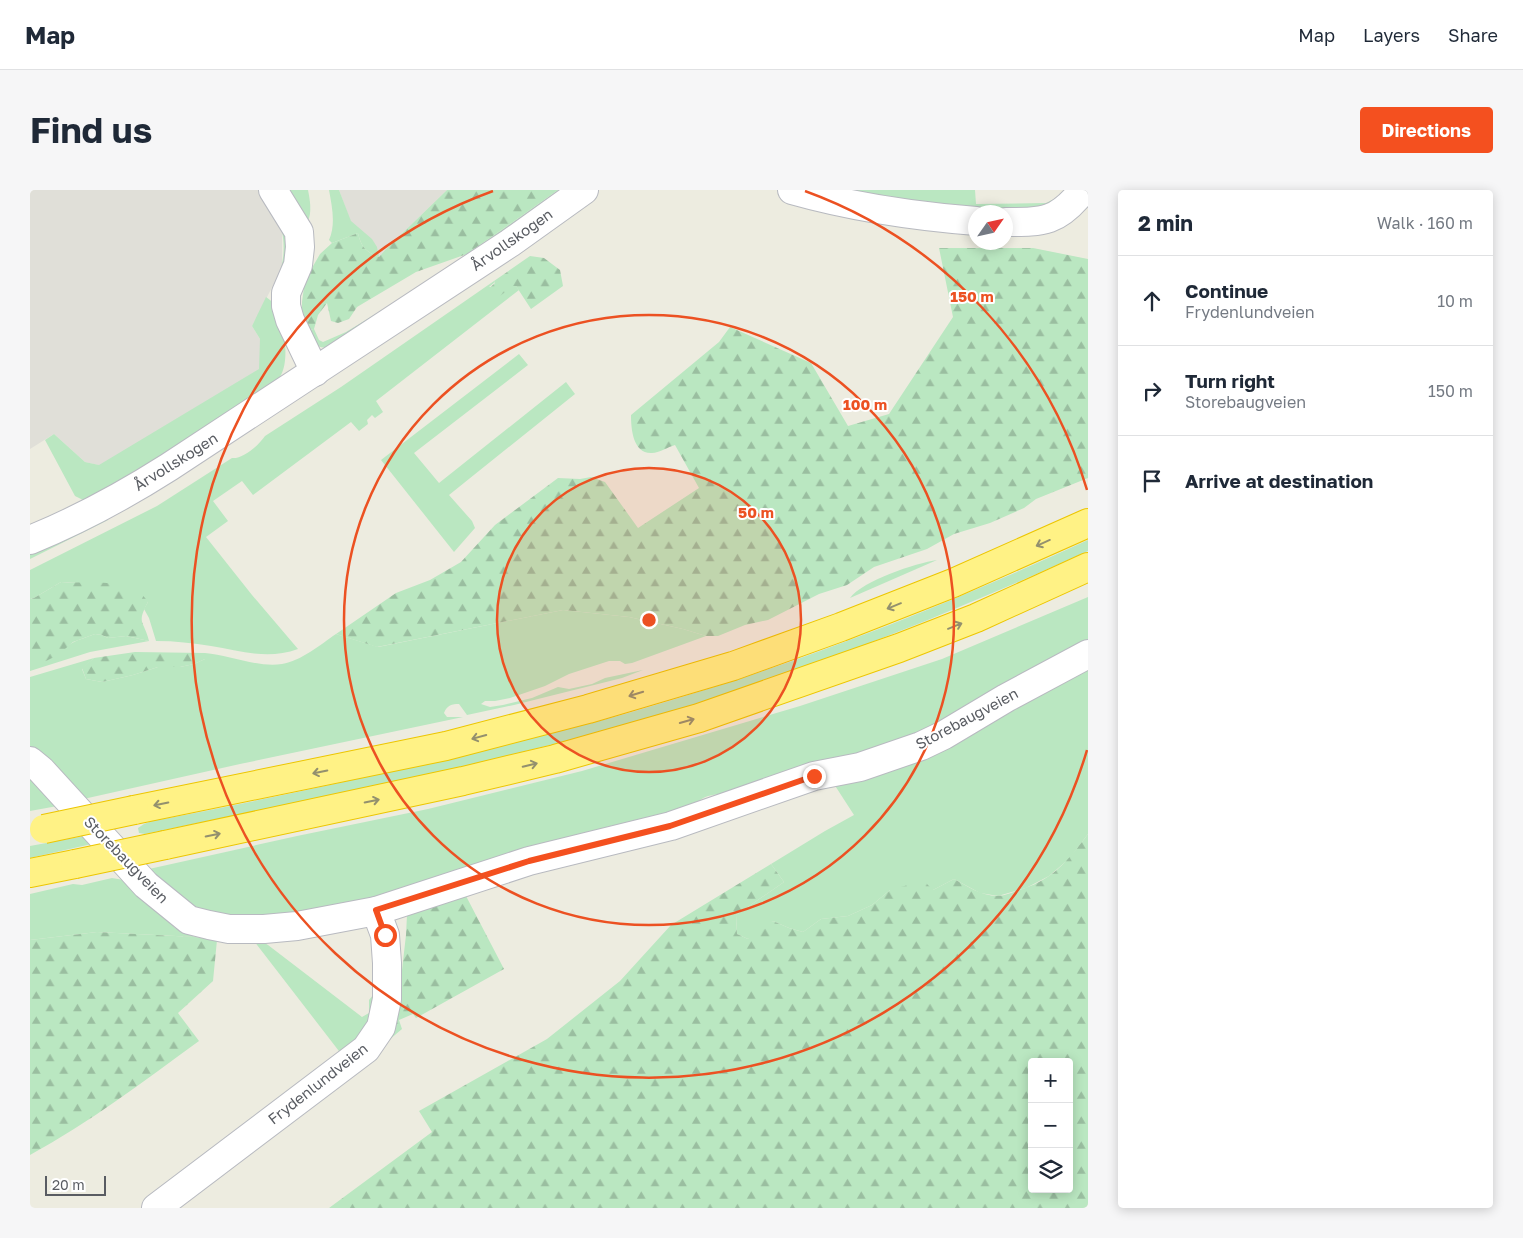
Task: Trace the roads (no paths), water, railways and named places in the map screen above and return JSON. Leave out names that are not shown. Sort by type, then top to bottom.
[{"type":"highway","points":[[37,831],[446,746],[588,708],[724,668],[841,627],[953,583],[1088,523]]},
{"type":"highway","points":[[30,873],[472,779],[555,759],[699,718],[899,648],[976,618],[1088,567]]},
{"type":"street","points":[[273,190],[299,232],[298,265],[286,293],[286,306],[290,320],[315,372]]},
{"type":"street","name":"Årvollskogen","points":[[30,540],[66,525],[144,483],[510,243],[584,190]]},
{"type":"street","points":[[792,190],[868,208],[968,220]]},
{"type":"street","points":[[1013,222],[1037,222],[1055,216],[1072,204],[1083,190]]},
{"type":"street","name":"Storebaugveien","points":[[30,761],[41,770],[146,885],[189,920],[229,929],[264,929],[297,926],[376,910],[529,861],[670,826],[814,776],[860,768],[921,746],[944,735],[1006,698],[1088,654]]},
{"type":"street","name":"Frydenlundveien","points":[[156,1208],[366,1049],[381,1027],[387,999],[385,935],[376,910]]}]
